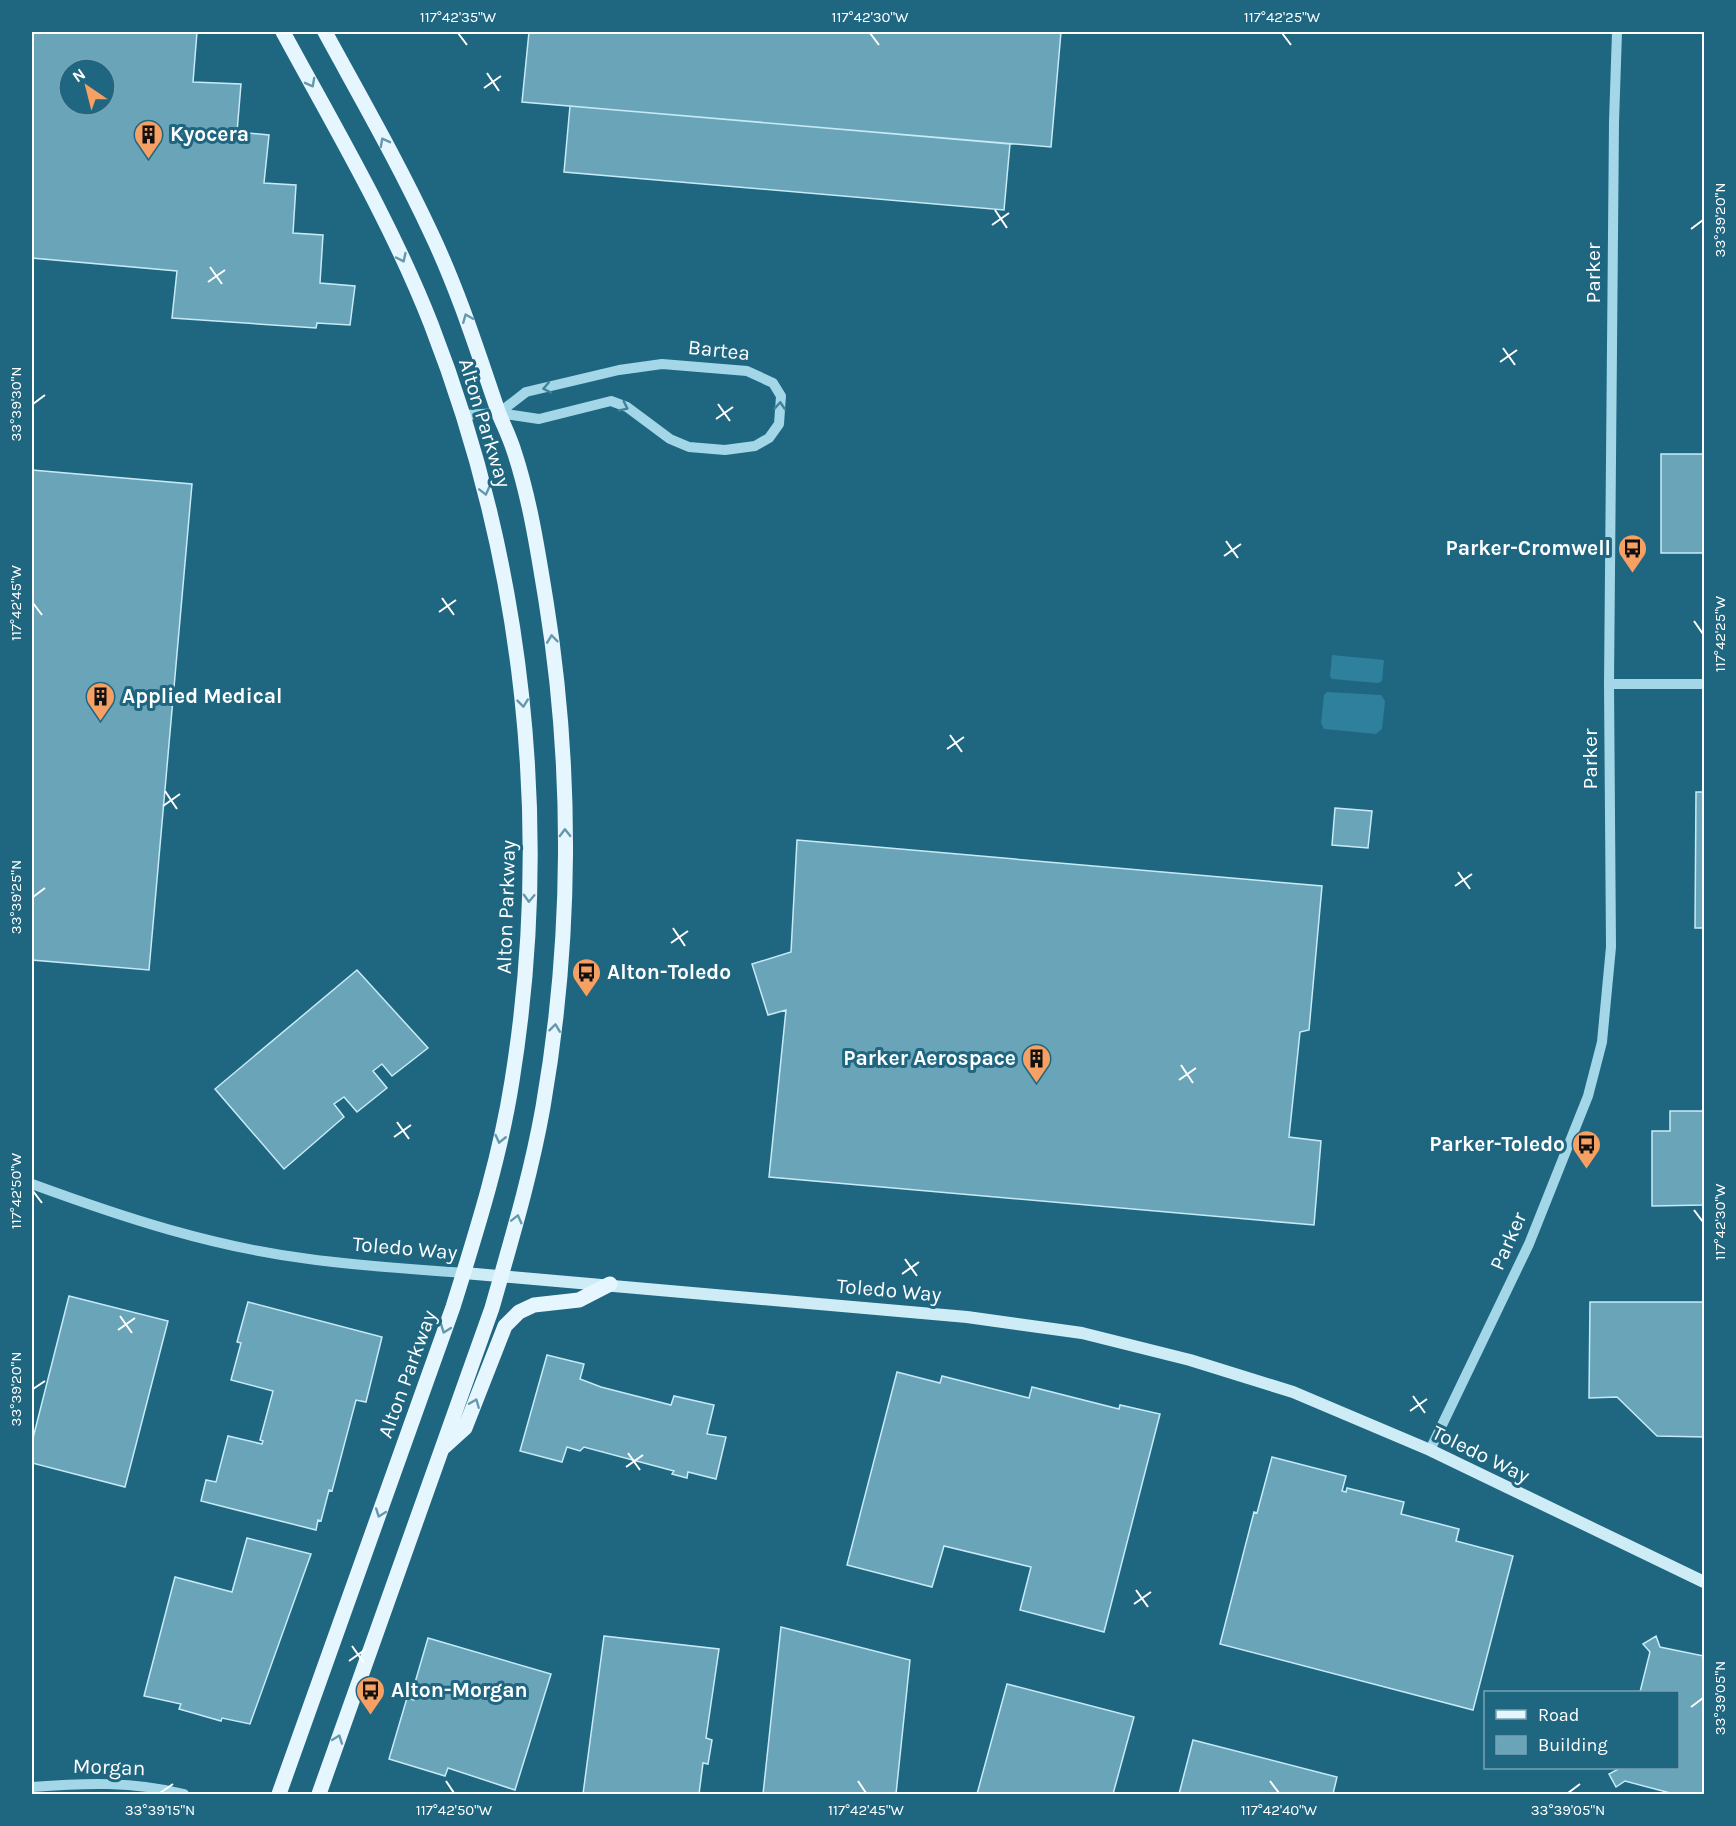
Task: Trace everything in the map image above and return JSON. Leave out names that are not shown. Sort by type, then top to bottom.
[{"type":"main road","name":"Alton Parkway","points":[[279,1794],[464,1273],[491,1177],[512,1082],[524,984],[530,849],[525,725],[515,641],[489,509],[462,415],[430,322],[377,205],[283,32]]},
{"type":"main road","name":"Alton Parkway","points":[[318,1794],[442,1449],[501,1275],[531,1164],[544,1097],[560,980],[566,862],[563,771],[550,627],[537,548],[514,452],[470,326],[430,231],[325,32]]},
{"type":"main road","name":"Toledo Way","points":[[464,1273],[968,1317],[1082,1333],[1190,1360],[1293,1392],[1430,1450],[1704,1582]]},
{"type":"main road","points":[[442,1449],[465,1428],[505,1326],[519,1312],[534,1305],[579,1300],[610,1284]]},
{"type":"street","name":"Parker","points":[[1430,1450],[1530,1244],[1588,1095],[1602,1042],[1611,946],[1609,684],[1617,32]]},
{"type":"street","name":"Bartea","points":[[462,415],[499,413],[538,419],[611,401],[627,406],[670,439],[689,447],[725,450],[755,446],[769,438],[779,424],[781,396],[773,383],[747,371],[662,364],[620,370],[526,392],[499,413]]},
{"type":"street","points":[[1609,684],[1704,684]]},
{"type":"street","name":"Toledo Way","points":[[32,1184],[133,1221],[219,1242],[308,1259],[464,1273]]},
{"type":"street","name":"Morgan","points":[[32,1787],[89,1782],[126,1784],[184,1794]]},
{"type":"shaded area","points":[[1332,655],[1384,660],[1382,681],[1378,683],[1332,679],[1330,676]]},
{"type":"shaded area","points":[[1327,692],[1381,695],[1385,701],[1382,729],[1376,734],[1324,729],[1321,723],[1324,695]]},
{"type":"building","name":"Kyocera","points":[[32,32],[197,32],[193,82],[241,84],[237,132],[269,135],[264,183],[296,185],[293,233],[323,235],[320,283],[355,286],[350,325],[317,323],[316,328],[172,318],[177,271],[32,258]]},
{"type":"building","points":[[529,32],[1061,32],[1051,147],[522,102]]},
{"type":"building","points":[[570,106],[1010,144],[1004,210],[564,172]]},
{"type":"building","points":[[1661,454],[1703,454],[1704,553],[1661,553]]},
{"type":"building","name":"Applied Medical","points":[[32,470],[192,484],[149,970],[32,960]]},
{"type":"building","points":[[1696,792],[1704,792],[1704,928],[1695,928]]},
{"type":"building","points":[[1335,808],[1372,811],[1368,848],[1332,845]]},
{"type":"building","name":"Parker Aerospace","points":[[797,840],[1322,886],[1309,1030],[1300,1032],[1289,1137],[1321,1141],[1314,1225],[769,1177],[786,1010],[768,1015],[752,964],[791,952]]},
{"type":"building","points":[[357,970],[428,1048],[392,1076],[382,1064],[373,1071],[387,1088],[357,1112],[344,1097],[334,1104],[344,1117],[284,1169],[215,1089]]},
{"type":"building","points":[[1670,1111],[1704,1111],[1704,1205],[1652,1206],[1652,1131],[1670,1131]]},
{"type":"building","points":[[69,1296],[168,1321],[125,1487],[32,1463],[32,1442]]},
{"type":"building","points":[[248,1302],[382,1337],[366,1402],[356,1400],[332,1491],[329,1490],[321,1521],[318,1520],[316,1530],[201,1501],[206,1480],[216,1482],[228,1436],[262,1444],[263,1441],[260,1440],[273,1391],[231,1380],[241,1343],[237,1342]]},
{"type":"building","points":[[1590,1302],[1704,1302],[1704,1437],[1657,1436],[1617,1397],[1589,1398]]},
{"type":"building","points":[[547,1355],[584,1364],[580,1379],[601,1387],[671,1405],[674,1396],[714,1405],[707,1434],[726,1437],[716,1479],[688,1472],[687,1478],[672,1474],[674,1471],[584,1447],[580,1451],[567,1447],[562,1462],[520,1451]]},
{"type":"building","points":[[897,1372],[940,1383],[942,1376],[1029,1398],[1032,1387],[1119,1409],[1120,1405],[1160,1414],[1104,1632],[1020,1610],[1031,1567],[944,1546],[932,1587],[847,1565]]},
{"type":"building","points":[[1272,1457],[1346,1476],[1342,1491],[1346,1492],[1347,1488],[1404,1502],[1401,1514],[1459,1529],[1456,1541],[1513,1556],[1473,1710],[1220,1644],[1254,1512],[1257,1513]]},
{"type":"building","points":[[247,1538],[311,1554],[250,1724],[222,1718],[221,1721],[179,1709],[181,1704],[144,1696],[175,1577],[232,1592]]},
{"type":"building","points":[[781,1627],[910,1660],[896,1794],[763,1794]]},
{"type":"building","points":[[604,1636],[719,1649],[706,1738],[712,1740],[708,1764],[703,1763],[699,1794],[583,1794]]},
{"type":"building","points":[[1656,1636],[1660,1647],[1704,1656],[1704,1794],[1674,1794],[1625,1781],[1616,1787],[1609,1774],[1618,1769],[1679,1769],[1679,1691],[1640,1691],[1650,1652],[1643,1644]]},
{"type":"building","points":[[428,1638],[551,1674],[515,1790],[448,1768],[445,1776],[389,1759],[407,1698],[414,1700],[417,1687],[414,1686]]},
{"type":"building","points":[[1007,1684],[1134,1717],[1113,1794],[977,1794]]},
{"type":"building","points":[[1193,1740],[1337,1777],[1333,1794],[1179,1794]]},
{"type":"place","name":"Kyocera","points":[[149,160]]},
{"type":"place","name":"Parker-Cromwell","points":[[1632,574]]},
{"type":"place","name":"Applied Medical","points":[[101,722]]},
{"type":"place","name":"Alton-Toledo","points":[[586,998]]},
{"type":"place","name":"Parker Aerospace","points":[[1037,1084]]},
{"type":"place","name":"Parker-Toledo","points":[[1586,1170]]},
{"type":"place","name":"Alton-Morgan","points":[[370,1716]]}]
